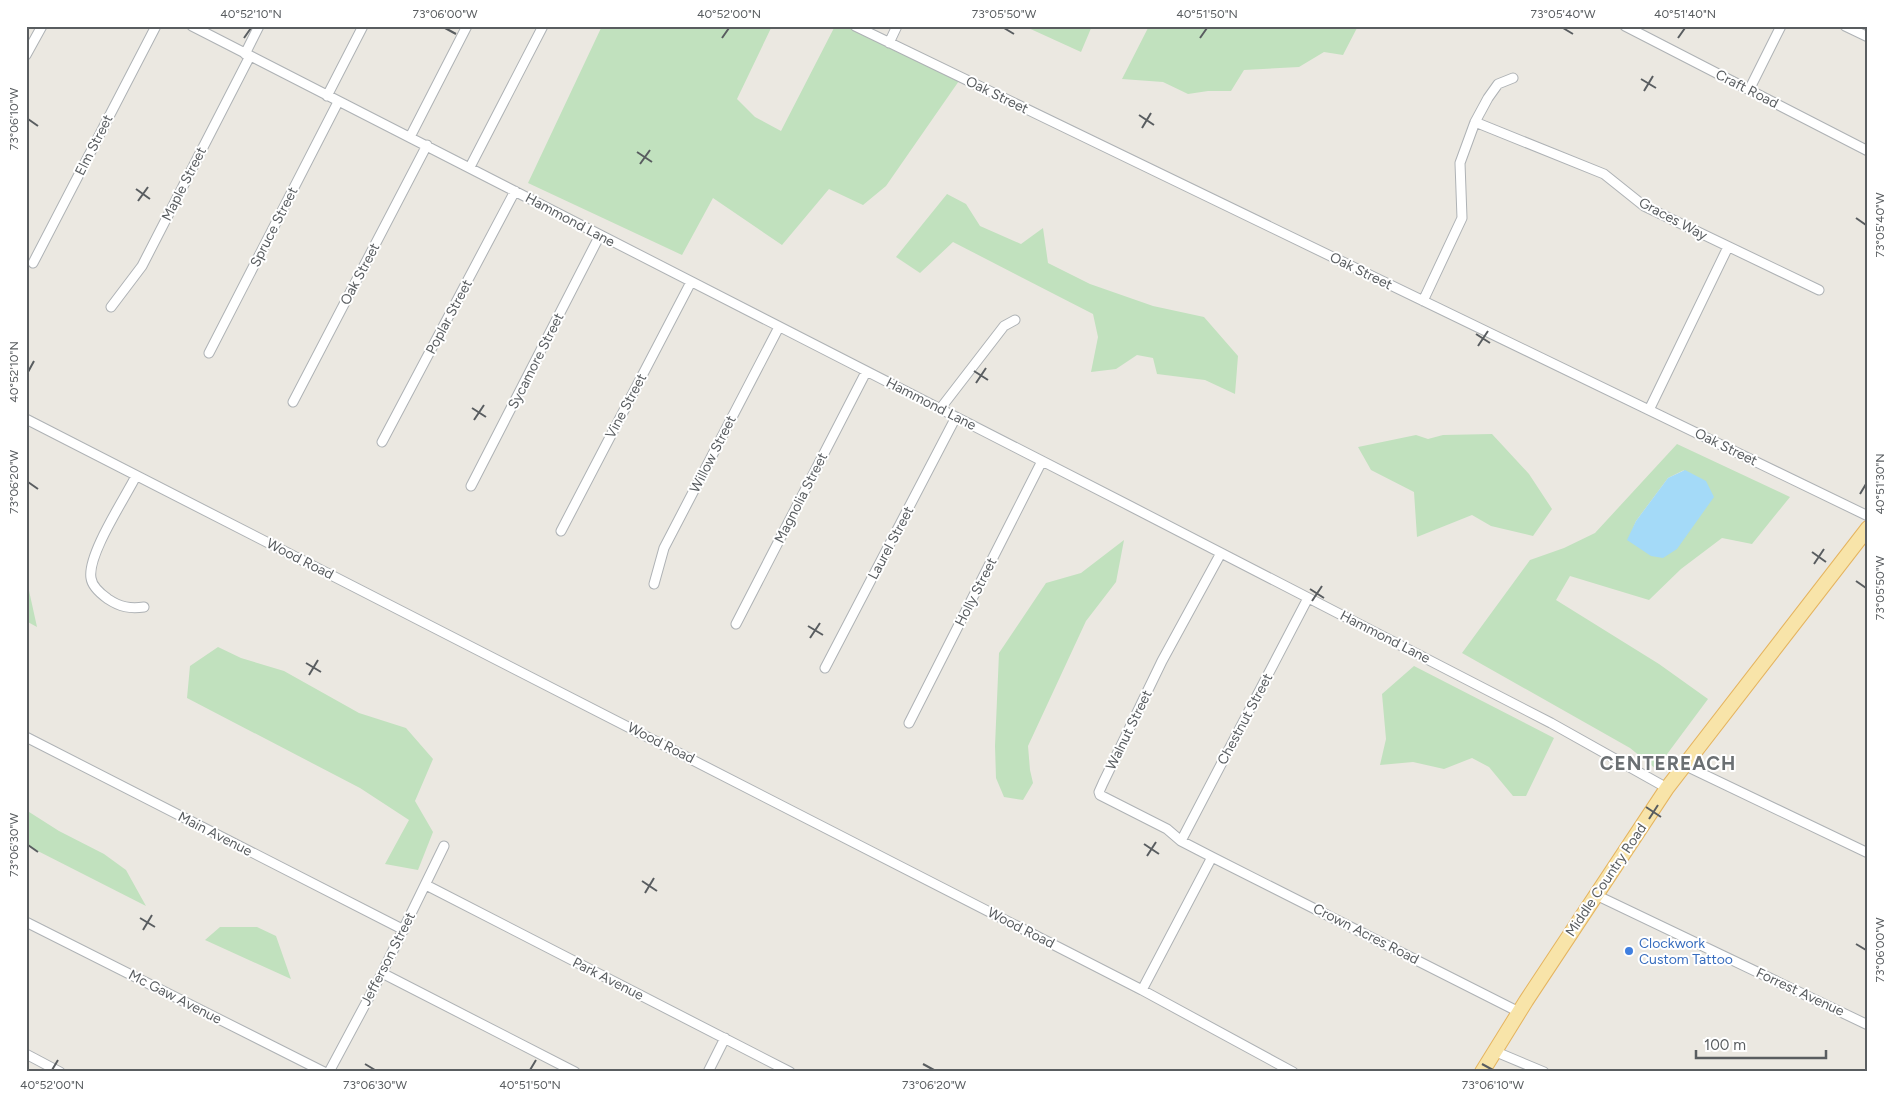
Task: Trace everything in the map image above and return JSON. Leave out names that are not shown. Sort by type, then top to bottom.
[{"type":"main road","name":"Middle Country Road","points":[[1482,1072],[1519,1012],[1667,788],[1868,528]]},
{"type":"street","points":[[26,55],[42,26]]},
{"type":"street","name":"Elm Street","points":[[33,263],[156,26]]},
{"type":"street","name":"Hammond Lane","points":[[192,26],[1551,723],[1667,788]]},
{"type":"street","name":"Maple Street","points":[[111,307],[142,266],[248,55],[259,26]]},
{"type":"street","points":[[327,96],[363,26]]},
{"type":"street","points":[[410,137],[467,26]]},
{"type":"street","points":[[470,167],[543,26]]},
{"type":"street","name":"Oak Street","points":[[855,26],[1868,516]]},
{"type":"street","points":[[889,43],[897,26]]},
{"type":"street","name":"Craft Road","points":[[1625,26],[1868,151]]},
{"type":"street","points":[[1749,90],[1782,26]]},
{"type":"street","points":[[1845,26],[1868,38]]},
{"type":"street","points":[[1423,301],[1462,218],[1460,163],[1475,122],[1498,84],[1513,78]]},
{"type":"street","name":"Spruce Street","points":[[209,353],[338,102]]},
{"type":"street","name":"Graces Way","points":[[1475,122],[1604,174],[1644,206],[1819,290]]},
{"type":"street","name":"Oak Street","points":[[293,402],[427,145]]},
{"type":"street","name":"Poplar Street","points":[[382,442],[515,191]]},
{"type":"street","name":"Sycamore Street","points":[[471,486],[600,235]]},
{"type":"street","points":[[1648,410],[1728,247]]},
{"type":"street","name":"Vine Street","points":[[561,530],[691,282]]},
{"type":"street","points":[[940,409],[1004,326],[1014,320]]},
{"type":"street","name":"Willow Street","points":[[654,584],[664,548],[779,327]]},
{"type":"street","name":"Magnolia Street","points":[[736,624],[866,372]]},
{"type":"street","name":"Laurel Street","points":[[825,668],[956,417]]},
{"type":"street","name":"Wood Road","points":[[26,419],[1142,990],[1293,1072]]},
{"type":"street","name":"Holly Street","points":[[910,722],[1042,461]]},
{"type":"street","points":[[136,476],[93,558],[91,578],[94,586],[108,599],[131,609],[144,607]]},
{"type":"street","name":"Walnut Street","points":[[1212,857],[1181,841],[1166,829],[1102,796],[1099,792],[1162,661],[1221,553]]},
{"type":"street","name":"Chestnut Street","points":[[1181,841],[1308,598]]},
{"type":"street","name":"Main Avenue","points":[[26,737],[404,930]]},
{"type":"street","points":[[1684,765],[1868,853]]},
{"type":"street","name":"Jefferson Street","points":[[329,1072],[404,930],[444,846]]},
{"type":"street","points":[[1142,990],[1212,857]]},
{"type":"street","name":"Crown Acres Road","points":[[1212,857],[1519,1012]]},
{"type":"street","name":"Park Avenue","points":[[426,885],[790,1072]]},
{"type":"street","name":"Forrest Avenue","points":[[1596,895],[1868,1024]]},
{"type":"street","name":"Mc Gaw Avenue","points":[[26,922],[324,1072]]},
{"type":"street","points":[[382,973],[575,1072]]},
{"type":"street","points":[[708,1072],[724,1038]]},
{"type":"street","points":[[1494,1051],[1544,1072]]},
{"type":"street","points":[[26,1054],[60,1072]]},
{"type":"green space","points":[[602,26],[772,26],[737,99],[755,117],[781,131],[835,26],[855,26],[961,78],[886,186],[863,205],[829,189],[782,245],[713,198],[682,255],[528,183]]},
{"type":"green space","points":[[1024,26],[1092,26],[1081,52]]},
{"type":"green space","points":[[1149,26],[1358,26],[1343,55],[1324,52],[1299,67],[1244,70],[1231,91],[1208,91],[1188,94],[1163,82],[1122,79]]},
{"type":"green space","points":[[947,194],[966,204],[980,226],[1021,244],[1043,228],[1048,263],[1090,284],[1153,306],[1204,317],[1238,356],[1235,394],[1205,380],[1157,374],[1153,358],[1137,355],[1116,369],[1091,372],[1098,337],[1093,314],[953,242],[920,273],[896,257]]},
{"type":"green space","points":[[1492,434],[1529,474],[1552,509],[1533,536],[1491,526],[1472,515],[1417,537],[1414,492],[1371,470],[1358,447],[1416,435],[1428,439],[1443,435]]},
{"type":"green space","points":[[1677,444],[1790,497],[1752,544],[1722,538],[1681,569],[1649,600],[1570,576],[1556,600],[1659,664],[1708,699],[1656,769],[1630,748],[1462,653],[1530,560],[1564,548],[1595,533]],"holes":[[[1684,470],[1628,541],[1636,521],[1668,478]]]},
{"type":"green space","points":[[1124,540],[1116,582],[1086,621],[1028,746],[1033,783],[1023,800],[1004,797],[996,778],[995,746],[999,653],[1046,583],[1081,573]]},
{"type":"green space","points":[[26,577],[37,627],[26,621]]},
{"type":"green space","points":[[218,647],[241,658],[284,671],[359,713],[406,728],[433,759],[415,801],[433,832],[418,870],[385,864],[409,820],[360,788],[187,698],[190,666]]},
{"type":"green space","points":[[1414,666],[1554,738],[1526,796],[1513,796],[1489,767],[1472,758],[1444,769],[1413,762],[1380,765],[1386,739],[1382,694]]},
{"type":"green space","points":[[26,810],[59,831],[104,854],[126,870],[146,906],[26,845]]},
{"type":"green space","points":[[220,927],[257,927],[276,936],[291,979],[205,940]]},
{"type":"water","points":[[1685,470],[1706,481],[1714,497],[1677,549],[1663,558],[1651,556],[1627,540],[1636,521],[1668,478]]},
{"type":"place","name":"Clockwork Custom Tattoo","points":[[1629,951]]},
{"type":"district","name":"CENTEREACH","points":[[1668,763]]}]
